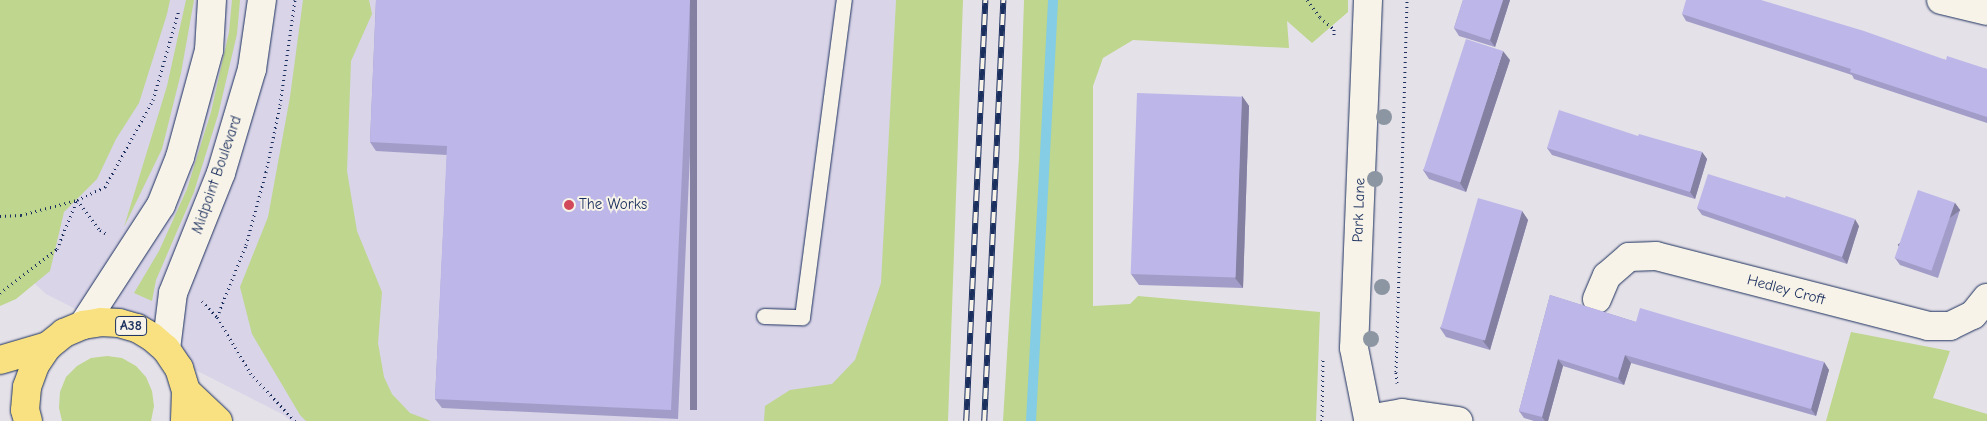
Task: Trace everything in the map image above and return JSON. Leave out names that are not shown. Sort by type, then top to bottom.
[{"type":"highway","name":"A38","points":[[28,421],[25,410],[27,387],[35,365],[48,346],[64,334],[83,325],[101,322],[119,323],[137,328],[152,337],[166,349],[180,368],[186,391],[185,421]]},
{"type":"highway","name":"A38","points":[[0,360],[48,346]]},
{"type":"highway","points":[[186,391],[218,421]]},
{"type":"street","points":[[83,325],[161,205],[180,157],[209,50],[212,0]]},
{"type":"street","name":"Midpoint Boulevard","points":[[166,349],[173,293],[221,173],[252,69],[262,0]]},
{"type":"street","name":"Park Lane","points":[[1368,0],[1354,348],[1368,420]]},
{"type":"street","points":[[1941,0],[1987,11]]},
{"type":"street","name":"Hedley Croft","points":[[1597,298],[1607,276],[1629,257],[1656,256],[1928,326],[1950,326],[1973,315],[1987,298]]},
{"type":"street","points":[[1368,420],[1402,413],[1458,421]]},
{"type":"lane","points":[[764,316],[802,317],[844,0]]},
{"type":"path","points":[[218,317],[246,244],[266,172],[280,105],[295,0]]},
{"type":"path","points":[[1307,0],[1320,17],[1334,29]]},
{"type":"path","points":[[1402,413],[1396,372],[1407,0]]},
{"type":"path","points":[[0,216],[21,215],[77,200],[105,187],[154,100],[180,8]]},
{"type":"path","points":[[77,200],[100,230]]},
{"type":"path","points":[[0,293],[57,250],[77,200]]},
{"type":"path","points":[[203,302],[218,317],[251,374],[295,421]]},
{"type":"shaded area","points":[[0,0],[896,0],[877,377],[853,421],[291,421],[282,414],[46,294],[0,252]]},
{"type":"green space","points":[[0,0],[170,0],[139,103],[116,139],[97,179],[64,212],[50,271],[16,299],[0,306]]},
{"type":"green space","points":[[186,0],[194,0],[181,73],[162,149],[124,227],[167,86]]},
{"type":"green space","points":[[232,0],[240,0],[237,34],[218,115],[194,192],[156,280],[152,301],[134,293],[159,251],[187,189],[211,112],[229,32]]},
{"type":"green space","points":[[303,0],[369,0],[372,14],[351,61],[347,171],[357,231],[382,292],[378,343],[384,377],[392,394],[410,413],[431,421],[306,421],[300,415],[252,334],[240,287],[268,217],[290,97]]},
{"type":"green space","points":[[896,0],[963,0],[948,421],[764,421],[765,406],[790,390],[832,384],[855,360],[881,283]]},
{"type":"green space","points":[[1024,0],[1348,0],[1348,12],[1312,43],[1287,21],[1289,48],[1133,40],[1103,58],[1093,86],[1093,306],[1130,304],[1138,296],[1320,312],[1316,421],[1003,421],[1019,158]]},
{"type":"green space","points":[[1851,332],[1950,351],[1933,398],[1987,414],[1987,421],[1826,421]]},
{"type":"green space","points":[[107,356],[122,358],[136,366],[146,377],[152,391],[154,406],[151,421],[62,421],[59,408],[60,392],[66,377],[77,366],[91,358]]},
{"type":"building","name":"The Works","points":[[376,0],[690,0],[671,410],[435,399],[447,146],[370,142]]},
{"type":"building","points":[[1463,0],[1503,0],[1490,40],[1454,28]]},
{"type":"building","points":[[1686,0],[1761,0],[1864,31],[1946,60],[1947,56],[1987,69],[1987,117],[1850,72],[1851,69],[1682,14]]},
{"type":"building","points":[[1466,39],[1503,51],[1460,182],[1423,170]]},
{"type":"building","points":[[1137,93],[1242,97],[1236,278],[1131,274]]},
{"type":"building","points":[[1559,110],[1638,136],[1639,134],[1702,152],[1690,192],[1547,148]]},
{"type":"building","points":[[1708,174],[1785,198],[1786,196],[1855,219],[1842,257],[1697,208]]},
{"type":"building","points":[[1918,190],[1955,203],[1931,271],[1895,258]]},
{"type":"building","points":[[1478,198],[1522,211],[1485,340],[1441,328]]},
{"type":"building","points":[[1550,295],[1636,322],[1640,308],[1824,362],[1811,409],[1625,355],[1618,378],[1558,359],[1542,417],[1519,411]]},
{"type":"waterway","points":[[1031,421],[1053,0]]},
{"type":"railway","points":[[966,421],[985,0]]},
{"type":"railway","points":[[984,421],[1003,0]]},
{"type":"place","name":"The Works","points":[[569,205]]}]
